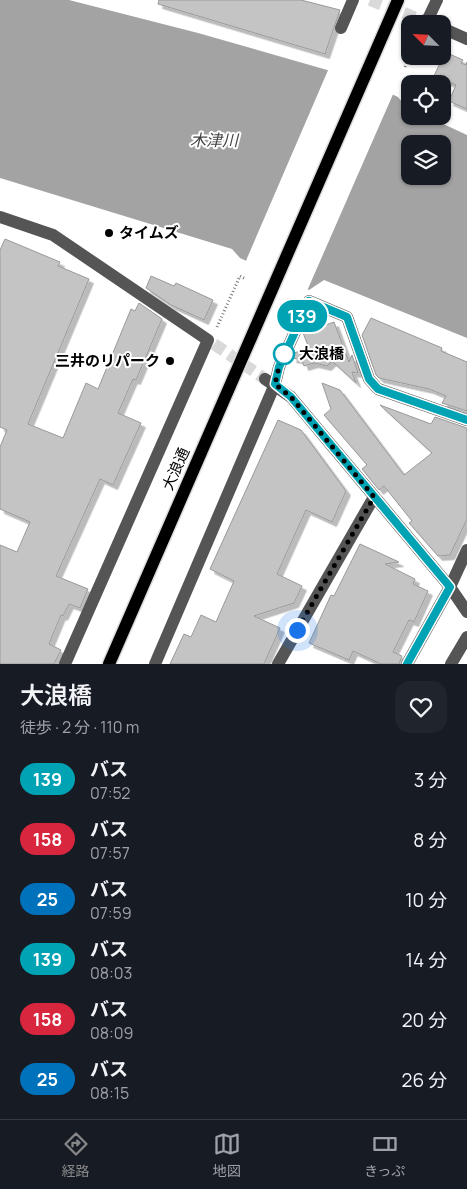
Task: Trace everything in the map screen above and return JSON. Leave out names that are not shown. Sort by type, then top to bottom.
[{"type":"main road","name":"大浪通","points":[[109,664],[398,0]]},
{"type":"street","points":[[341,28],[353,0]]},
{"type":"street","points":[[431,15],[437,0]]},
{"type":"street","points":[[451,32],[467,39]]},
{"type":"street","points":[[0,217],[53,235],[211,342],[65,664]]},
{"type":"street","points":[[155,664],[270,381],[279,367],[309,301],[347,317],[369,379],[378,389],[467,420]]},
{"type":"street","points":[[270,381],[291,397],[450,587],[467,612]]},
{"type":"street","points":[[278,664],[374,497]]},
{"type":"street","points":[[407,664],[450,587],[467,550]]},
{"type":"street","points":[[451,664],[467,637]]},
{"type":"path","points":[[223,313],[240,276],[246,279]]},
{"type":"water","name":"木津川","points":[[0,0],[69,0],[198,33],[362,80],[398,97],[401,101],[401,125],[445,125],[467,135],[467,338],[324,280],[309,290],[240,258],[232,249],[0,178]]},
{"type":"pier","name":"大浪橋","points":[[329,68],[363,78],[394,92],[307,291],[245,263]]},
{"type":"building","points":[[159,0],[301,0],[340,10],[325,54],[158,4]]},
{"type":"building","points":[[451,55],[463,60],[461,63],[466,65],[467,62],[467,109],[451,102],[451,96],[456,85],[451,83],[451,75],[434,75],[439,65],[451,65]]},
{"type":"building","points":[[5,239],[60,262],[58,266],[89,279],[28,424],[63,438],[86,383],[98,389],[131,309],[135,311],[139,303],[162,319],[136,380],[133,379],[118,413],[141,423],[113,485],[100,479],[56,576],[88,589],[80,608],[69,604],[63,616],[61,615],[49,644],[61,650],[54,664],[0,664],[0,545],[17,552],[30,522],[0,509],[0,447],[7,430],[0,427],[0,250]]},
{"type":"building","points":[[151,276],[174,286],[176,283],[213,300],[204,320],[171,305],[146,288]]},
{"type":"building","points":[[371,318],[442,348],[441,351],[467,362],[467,411],[442,403],[446,396],[429,389],[379,378],[376,375],[362,335]]},
{"type":"building","points":[[334,322],[349,362],[352,355],[358,373],[352,372],[356,383],[332,361],[327,366],[314,363],[304,366],[302,360],[292,358],[294,353],[309,348],[303,333]]},
{"type":"building","points":[[322,383],[340,390],[404,475],[432,453],[380,405],[431,424],[435,417],[467,428],[467,519],[450,555],[438,556],[409,523],[412,521],[384,486],[379,490],[362,469],[367,465],[324,415],[331,409]]},
{"type":"building","points":[[278,420],[301,430],[346,491],[332,522],[306,510],[277,574],[302,586],[294,603],[254,616],[280,628],[264,664],[170,664],[184,634],[191,637],[201,615],[216,622],[234,581],[210,569]]},
{"type":"building","points":[[360,544],[399,562],[385,564],[415,579],[413,584],[428,591],[414,622],[409,620],[393,652],[402,656],[399,664],[381,664],[353,651],[349,660],[309,643],[331,595],[334,596]]},
{"type":"tunnel","points":[[370,0],[409,15]]},
{"type":"tunnel","points":[[214,344],[265,379]]},
{"type":"bus line","name":"139","points":[[407,664],[450,587],[291,397],[275,384],[279,367],[309,301],[347,317],[369,379],[378,389],[467,420]]},
{"type":"place","name":"タイムズ","points":[[109,233]]},
{"type":"place","name":"大浪橋","points":[[284,354]]},
{"type":"place","name":"三井のリパーク","points":[[170,361]]},
{"type":"route","points":[[284,354],[286,350],[275,384],[291,397],[374,497],[297,630]]}]
